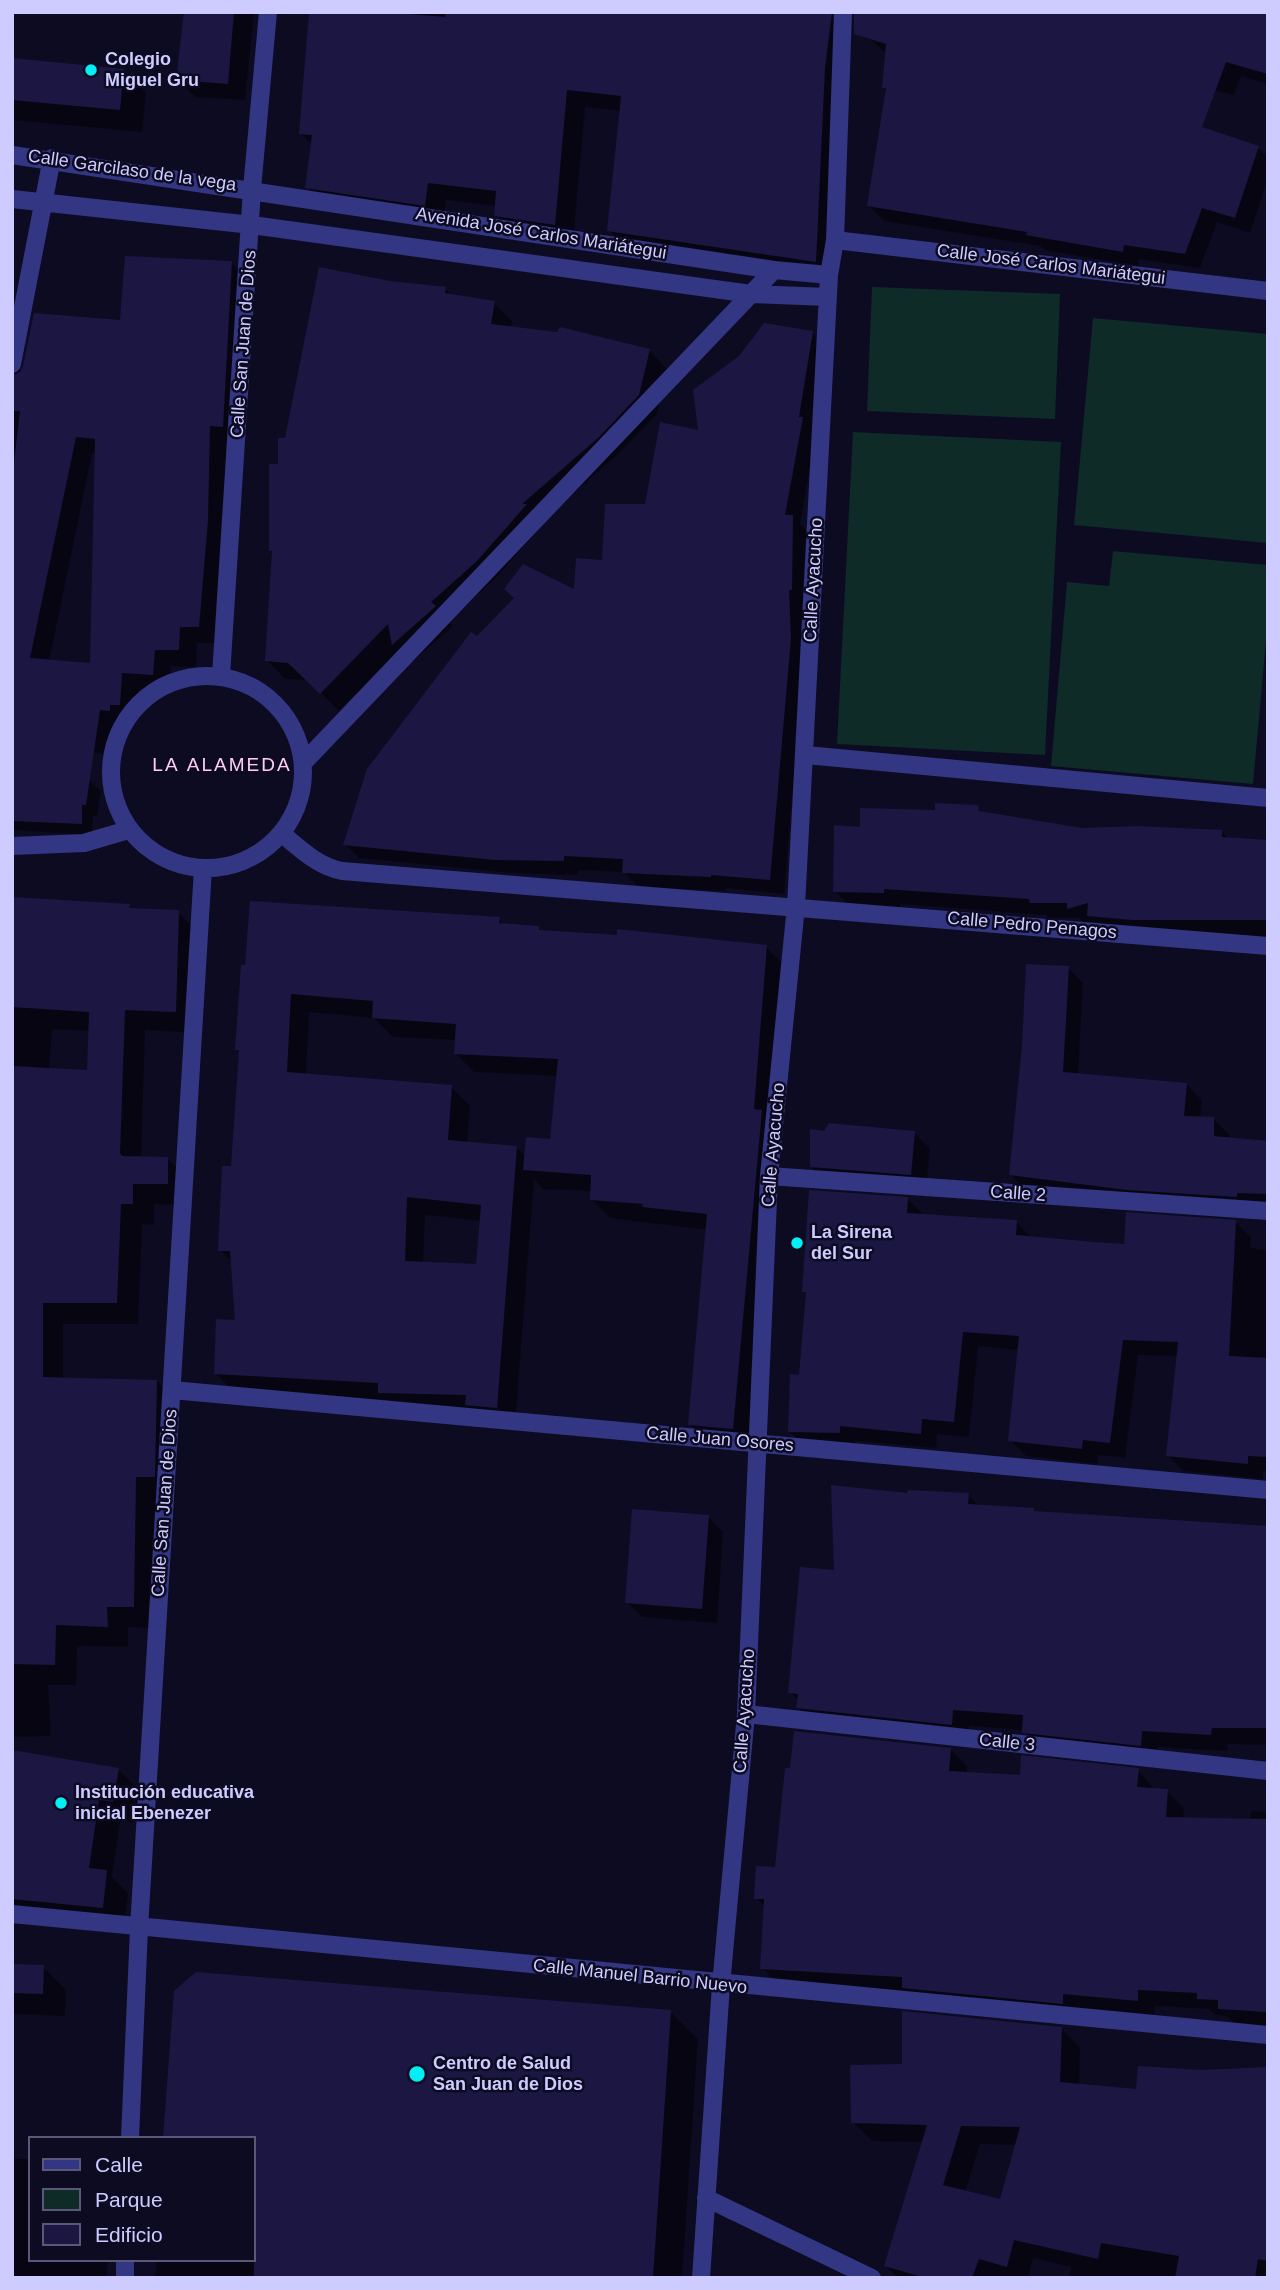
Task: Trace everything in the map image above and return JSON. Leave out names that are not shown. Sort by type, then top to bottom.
[{"type":"street","name":"Calle San Juan de Dios","points":[[220,676],[252,225],[252,189],[268,12]]},
{"type":"street","name":"Calle Ayacucho","points":[[701,2278],[721,1984],[746,1714],[769,1176],[796,906],[806,755],[829,275],[835,240],[843,12]]},
{"type":"street","name":"Calle Garcilaso de la vega","points":[[12,155],[52,158],[252,189]]},
{"type":"street","points":[[12,364],[52,158]]},
{"type":"street","name":"Avenida José Carlos Mariátegui","points":[[252,189],[774,270],[829,275]]},
{"type":"street","points":[[12,199],[252,225]]},
{"type":"street","name":"Avenida José Carlos Mariátegui","points":[[252,225],[751,293],[828,297]]},
{"type":"street","name":"Calle José Carlos Mariátegui","points":[[835,240],[1268,291]]},
{"type":"street","points":[[304,762],[774,270]]},
{"type":"street","points":[[220,676],[251,686],[277,705],[296,731],[304,762],[302,793],[291,821],[271,845],[245,861],[215,869],[182,866],[152,852],[128,830],[114,801],[109,769],[116,737],[132,709],[157,688],[188,677],[220,676]]},
{"type":"street","points":[[806,755],[1268,798]]},
{"type":"street","points":[[12,846],[84,843],[128,830]]},
{"type":"street","name":"Calle Pedro Penagos","points":[[281,833],[313,859],[328,868],[342,871],[1268,946]]},
{"type":"street","name":"Calle San Juan de Dios","points":[[130,2136],[139,1928],[203,868]]},
{"type":"street","name":"Calle 2","points":[[769,1176],[1268,1211]]},
{"type":"street","name":"Calle Juan Osores","points":[[172,1390],[1268,1490]]},
{"type":"street","name":"Calle 3","points":[[746,1714],[1268,1772]]},
{"type":"street","name":"Calle Manuel Barrio Nuevo","points":[[12,1914],[1268,2035]]},
{"type":"street","points":[[706,2199],[872,2278]]},
{"type":"green space","points":[[872,287],[1060,294],[1055,419],[867,411]]},
{"type":"green space","points":[[1093,318],[1268,334],[1268,543],[1074,525]]},
{"type":"green space","points":[[853,432],[1061,442],[1045,755],[837,744]]},
{"type":"green space","points":[[1113,551],[1268,565],[1268,619],[1253,784],[1051,766],[1067,582],[1109,586]]},
{"type":"building","points":[[184,12],[234,12],[228,84],[176,80]]},
{"type":"building","points":[[309,12],[385,12],[445,17],[446,12],[832,12],[825,68],[816,262],[607,231],[621,96],[567,90],[555,225],[494,216],[496,191],[428,183],[425,206],[305,188],[312,135],[299,134]]},
{"type":"building","points":[[854,12],[1268,12],[1268,74],[1226,62],[1202,127],[1259,146],[1235,218],[1202,208],[1185,254],[1124,245],[1123,252],[1026,235],[1027,232],[867,206],[886,88],[882,88],[886,44],[854,34]]},
{"type":"building","points":[[12,58],[124,69],[120,110],[12,100]]},
{"type":"building","points":[[125,256],[232,261],[223,427],[210,426],[208,520],[199,627],[180,627],[179,650],[155,650],[153,675],[122,673],[120,705],[110,705],[110,711],[100,710],[86,805],[82,805],[82,824],[12,821],[12,479],[20,411],[12,411],[12,375],[20,372],[23,366],[34,313],[120,320]],"holes":[[[76,437],[95,439],[90,663],[30,658]]]},
{"type":"building","points":[[319,267],[390,281],[446,287],[445,293],[495,301],[491,324],[557,332],[560,327],[650,349],[639,395],[598,438],[522,504],[527,504],[477,561],[431,602],[436,606],[392,645],[388,624],[320,694],[288,663],[265,661],[272,551],[269,551],[269,464],[278,464],[278,438],[285,438]]},
{"type":"building","points":[[764,323],[813,331],[799,417],[803,417],[785,515],[793,515],[792,590],[789,590],[791,638],[770,880],[711,875],[622,873],[623,859],[564,856],[564,861],[495,860],[343,845],[367,769],[471,632],[477,636],[514,598],[504,589],[523,564],[574,589],[576,558],[602,560],[605,504],[645,504],[660,422],[698,430],[693,390],[739,356]]},
{"type":"building","points":[[935,803],[978,805],[979,811],[1082,828],[1138,826],[1222,830],[1222,837],[1268,840],[1268,920],[1132,920],[1087,916],[1088,903],[1067,909],[1067,903],[1030,903],[1029,899],[884,889],[884,893],[833,892],[834,825],[860,827],[860,808],[935,810]]},
{"type":"building","points":[[12,897],[130,904],[129,908],[179,910],[176,1012],[125,1010],[120,1153],[122,1156],[168,1157],[168,1184],[133,1184],[133,1204],[121,1204],[117,1303],[43,1303],[43,1377],[157,1380],[155,1477],[136,1477],[134,1607],[107,1607],[108,1627],[56,1625],[55,1665],[12,1664],[12,1066],[87,1070],[89,1012],[12,1007]]},
{"type":"building","points":[[250,901],[500,917],[499,923],[539,926],[539,930],[617,935],[617,929],[767,945],[754,1109],[762,1110],[733,1429],[688,1425],[707,1214],[642,1207],[643,1204],[590,1200],[591,1175],[523,1170],[526,1137],[550,1139],[558,1059],[454,1054],[456,1024],[372,1018],[373,1001],[291,994],[287,1072],[452,1085],[448,1140],[517,1146],[497,1408],[465,1405],[466,1395],[378,1393],[378,1383],[214,1374],[216,1319],[235,1320],[230,1251],[218,1251],[222,1166],[231,1166],[239,1050],[235,1050],[241,965],[245,965]],"holes":[[[407,1197],[481,1205],[476,1264],[405,1261]]]},
{"type":"building","points":[[1026,964],[1069,966],[1063,1072],[1187,1083],[1184,1116],[1214,1117],[1214,1136],[1268,1141],[1268,1194],[1237,1193],[1237,1197],[1127,1190],[1009,1175],[1022,1045]]},
{"type":"building","points":[[829,1123],[915,1131],[911,1175],[810,1167],[810,1129],[824,1131]]},
{"type":"building","points":[[809,1190],[908,1197],[907,1213],[1017,1220],[1016,1235],[1094,1242],[1124,1244],[1126,1212],[1236,1220],[1229,1356],[1268,1358],[1268,1457],[1248,1456],[1248,1464],[1166,1456],[1178,1342],[1123,1340],[1110,1443],[1083,1440],[1082,1449],[1008,1441],[1019,1336],[963,1332],[954,1422],[922,1419],[921,1434],[840,1426],[840,1433],[788,1432],[790,1374],[799,1375],[806,1292],[802,1292]]},
{"type":"building","points":[[831,1485],[907,1493],[908,1490],[969,1493],[968,1504],[1034,1508],[1034,1511],[1268,1526],[1268,1728],[1212,1728],[1211,1735],[1142,1731],[1141,1746],[1022,1733],[1023,1715],[953,1710],[952,1725],[796,1708],[798,1694],[788,1693],[800,1567],[834,1570]]},
{"type":"building","points":[[632,1509],[709,1515],[702,1609],[625,1603]]},
{"type":"building","points":[[794,1731],[951,1748],[949,1771],[1020,1775],[1021,1755],[1139,1768],[1137,1787],[1168,1789],[1166,1817],[1268,1819],[1268,2012],[1218,2009],[1218,2000],[1197,1999],[1197,1993],[1138,1990],[1138,2001],[1063,1994],[1063,2004],[902,1988],[902,1977],[760,1969],[764,1899],[754,1899],[756,1866],[775,1867],[785,1768],[790,1768]]},
{"type":"building","points":[[12,1750],[119,1768],[113,1802],[99,1800],[89,1868],[107,1870],[103,1908],[12,1899]]},
{"type":"building","points":[[12,1964],[44,1965],[43,1994],[12,1993]]},
{"type":"building","name":"Centro de Salud San Juan de Dios","points":[[196,1972],[671,2010],[653,2278],[254,2278],[256,2136],[163,2136],[174,1991]]},
{"type":"building","points":[[902,2011],[1062,2027],[1060,2082],[1136,2089],[1138,2066],[1201,2070],[1268,2067],[1268,2261],[1258,2259],[1255,2278],[1175,2278],[1179,2256],[1101,2243],[1098,2259],[1014,2240],[1007,2267],[979,2259],[972,2278],[926,2278],[884,2266],[927,2125],[851,2123],[850,2065],[902,2064]],"holes":[[[961,2126],[1020,2127],[1000,2199],[943,2185]]]},
{"type":"place","name":"Colegio Miguel Gru","points":[[91,70]]},
{"type":"place","name":"La Sirena del Sur","points":[[797,1243]]},
{"type":"place","name":"Institución educativa inicial Ebenezer","points":[[61,1803]]},
{"type":"place","name":"Centro de Salud San Juan de Dios","points":[[417,2074]]},
{"type":"district","name":"LA ALAMEDA","points":[[222,766]]}]
